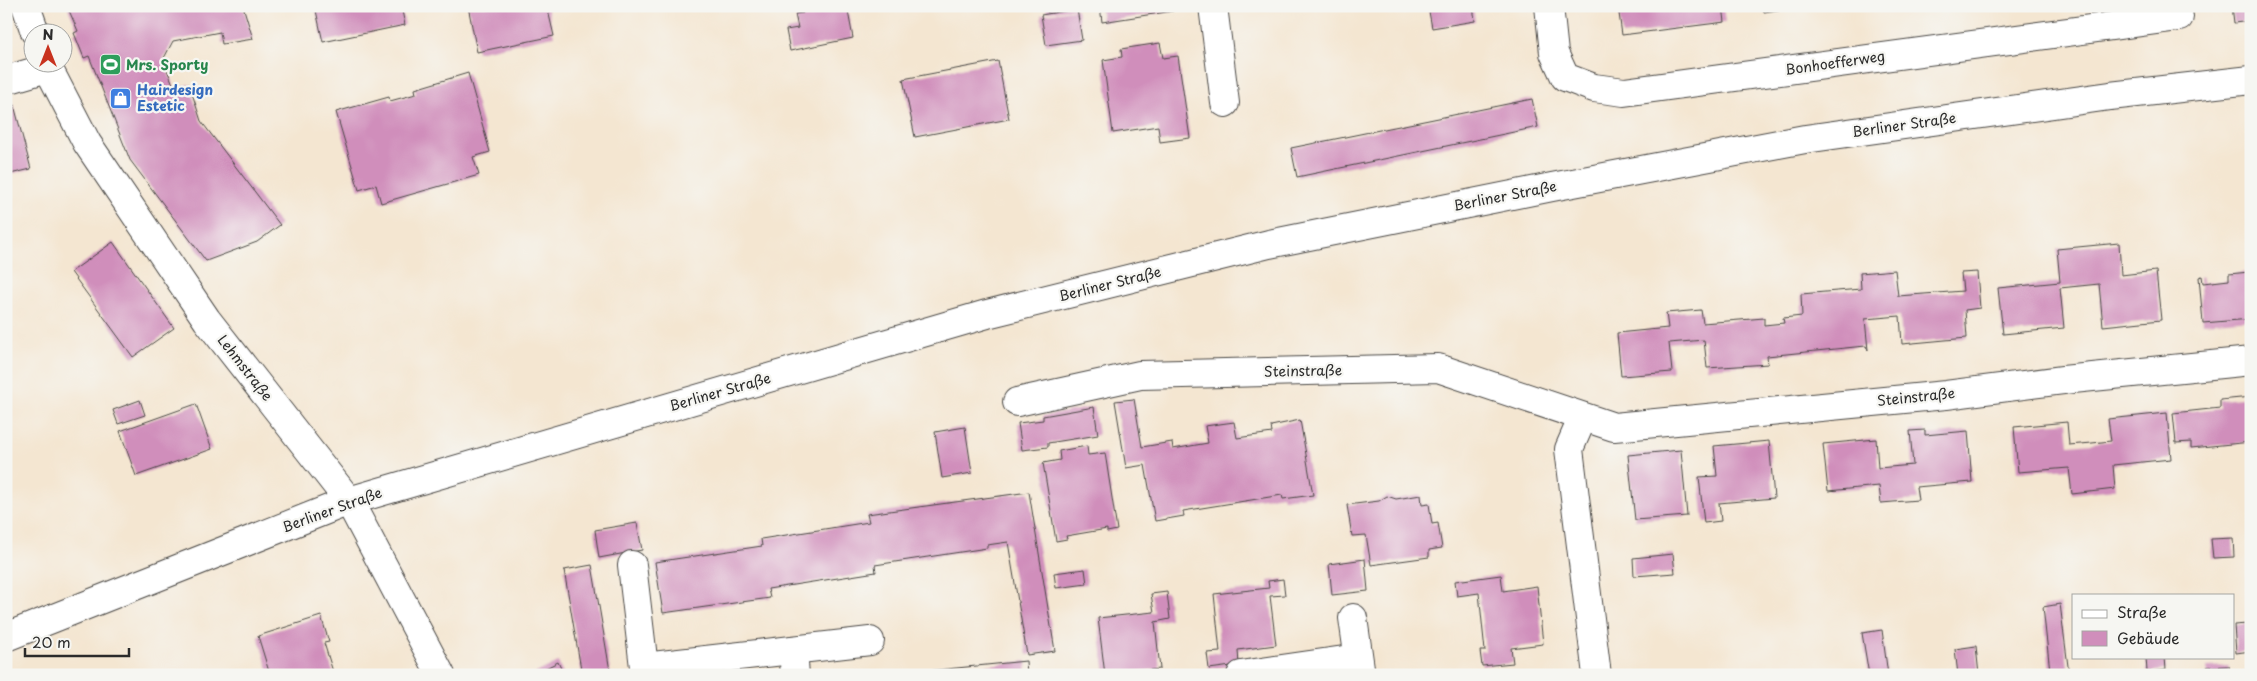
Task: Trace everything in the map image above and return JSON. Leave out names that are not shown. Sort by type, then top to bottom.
[{"type":"street","points":[[26,6],[32,22]]},
{"type":"street","points":[[1213,6],[1225,103]]},
{"type":"street","name":"Bonhoefferweg","points":[[1549,6],[1554,53],[1565,77],[1594,88],[1624,92],[2179,16]]},
{"type":"street","points":[[6,80],[27,72]]},
{"type":"street","name":"Lehmstraße","points":[[50,72],[87,143],[207,320],[349,502],[441,675]]},
{"type":"street","name":"Berliner Straße","points":[[6,637],[349,502],[987,314],[1269,244],[1552,187],[1805,140],[2110,96],[2251,80]]},
{"type":"street","name":"Steinstraße","points":[[1017,402],[1140,375],[1438,368],[1614,427],[1946,395],[2063,380],[2251,361]]},
{"type":"street","points":[[1583,417],[1569,449],[1597,675]]},
{"type":"street","points":[[632,565],[644,671],[794,662],[870,641]]},
{"type":"street","points":[[1241,675],[1360,666],[1354,618]]},
{"type":"building","points":[[67,6],[243,6],[253,39],[222,44],[220,32],[173,41],[163,60],[175,89],[189,84],[201,121],[280,225],[257,242],[206,261],[130,160],[89,56],[84,58],[74,33],[78,31]]},
{"type":"building","points":[[315,6],[401,6],[405,25],[323,42]]},
{"type":"building","points":[[468,6],[547,6],[554,36],[477,52]]},
{"type":"building","points":[[801,6],[847,6],[853,38],[790,51],[786,30],[798,28],[795,14],[803,13]]},
{"type":"building","points":[[1046,6],[1076,6],[1076,8],[1047,12]]},
{"type":"building","points":[[1100,6],[1172,6],[1173,11],[1102,22]]},
{"type":"building","points":[[1428,6],[1473,6],[1475,21],[1432,28]]},
{"type":"building","points":[[1618,6],[1723,6],[1725,22],[1622,35]]},
{"type":"building","points":[[1763,6],[1798,6],[1798,7],[1764,12]]},
{"type":"building","points":[[2232,6],[2251,6],[2251,21],[2234,23]]},
{"type":"building","points":[[1077,9],[1082,40],[1046,45],[1041,15]]},
{"type":"building","points":[[1160,43],[1163,58],[1178,56],[1190,138],[1160,142],[1158,126],[1113,133],[1103,60],[1122,57],[1121,49]]},
{"type":"building","points":[[998,61],[1009,119],[915,137],[903,79]]},
{"type":"building","points":[[468,73],[490,152],[473,157],[479,175],[381,203],[376,185],[359,190],[336,112],[389,97],[390,101],[416,94],[415,89]]},
{"type":"building","points":[[1532,99],[1538,127],[1297,177],[1291,148]]},
{"type":"building","points":[[14,105],[31,169],[6,175],[6,107]]},
{"type":"building","points":[[113,242],[174,328],[133,357],[71,272]]},
{"type":"building","points":[[2119,243],[2121,275],[2156,271],[2161,320],[2103,326],[2099,284],[2060,288],[2064,328],[2003,334],[1998,288],[2060,282],[2057,249]]},
{"type":"building","points":[[1895,270],[1898,296],[1963,291],[1961,273],[1977,272],[1980,308],[1965,310],[1967,338],[1902,344],[1900,316],[1865,319],[1868,350],[1866,346],[1767,356],[1768,364],[1707,368],[1704,340],[1669,343],[1672,372],[1621,376],[1617,333],[1668,328],[1666,313],[1701,310],[1703,323],[1764,318],[1764,325],[1784,323],[1783,318],[1802,316],[1801,294],[1861,289],[1860,273]]},
{"type":"building","points":[[2249,272],[2251,319],[2203,323],[2199,277],[2202,276],[2203,283],[2229,280],[2229,274]]},
{"type":"building","points":[[2251,397],[2251,442],[2191,448],[2191,442],[2176,443],[2173,413],[2220,408],[2220,400]]},
{"type":"building","points":[[1134,399],[1142,447],[1172,442],[1173,449],[1208,443],[1205,426],[1234,422],[1237,438],[1272,433],[1271,426],[1300,420],[1313,495],[1283,499],[1282,495],[1183,511],[1184,516],[1155,521],[1145,465],[1126,468],[1115,401]]},
{"type":"building","points":[[140,400],[145,415],[118,424],[113,410]]},
{"type":"building","points":[[196,404],[212,449],[136,476],[120,431]]},
{"type":"building","points":[[1094,407],[1098,435],[1048,443],[1048,447],[1022,450],[1018,423],[1043,420],[1043,416]]},
{"type":"building","points":[[2167,413],[2171,459],[2113,465],[2115,489],[2072,494],[2069,468],[2018,472],[2014,427],[2067,422],[2069,445],[2092,443],[2111,441],[2108,419]]},
{"type":"building","points":[[965,427],[972,473],[942,478],[935,432]]},
{"type":"building","points":[[1925,430],[1925,435],[1968,431],[1972,482],[1916,487],[1918,500],[1881,503],[1879,486],[1828,491],[1823,444],[1876,439],[1878,468],[1913,465],[1910,431]]},
{"type":"building","points":[[1769,441],[1774,498],[1719,503],[1721,521],[1704,523],[1699,477],[1717,476],[1714,446]]},
{"type":"building","points":[[1087,446],[1088,455],[1105,453],[1117,530],[1107,532],[1107,529],[1066,536],[1067,539],[1056,541],[1043,463],[1060,460],[1059,451]]},
{"type":"building","points":[[1681,450],[1687,516],[1635,520],[1628,455]]},
{"type":"building","points":[[1029,492],[1055,651],[1027,655],[1008,542],[987,545],[987,548],[875,565],[876,572],[768,589],[770,598],[663,613],[655,562],[762,546],[761,539],[869,522],[867,514]]},
{"type":"building","points":[[1421,495],[1422,505],[1429,504],[1432,524],[1438,523],[1442,548],[1429,550],[1429,557],[1371,565],[1366,535],[1352,536],[1347,505],[1379,501],[1387,496],[1396,499]]},
{"type":"building","points":[[637,523],[642,550],[599,558],[595,530]]},
{"type":"building","points":[[2233,538],[2234,557],[2213,558],[2211,539]]},
{"type":"building","points":[[1673,554],[1675,573],[1634,576],[1633,558]]},
{"type":"building","points":[[1365,559],[1368,591],[1332,595],[1329,564]]},
{"type":"building","points":[[592,565],[611,675],[582,675],[564,570]]},
{"type":"building","points":[[1085,569],[1087,584],[1056,588],[1054,573]]},
{"type":"building","points":[[1501,575],[1503,591],[1537,586],[1543,644],[1511,648],[1513,663],[1482,666],[1480,651],[1485,651],[1479,593],[1457,596],[1455,581]]},
{"type":"building","points":[[1283,579],[1285,595],[1270,596],[1276,645],[1238,650],[1239,665],[1209,669],[1207,653],[1220,652],[1214,594],[1269,588],[1268,581]]},
{"type":"building","points":[[1167,592],[1170,619],[1155,622],[1160,669],[1105,675],[1098,618],[1154,612],[1151,594]]},
{"type":"building","points":[[2060,604],[2069,674],[2019,675],[2019,672],[2050,671],[2043,607]]},
{"type":"building","points":[[321,616],[329,642],[324,643],[334,675],[270,675],[258,636]]},
{"type":"building","points":[[2247,624],[2248,635],[2251,634],[2251,651],[2236,653],[2234,625]]},
{"type":"building","points":[[1882,630],[1888,675],[1869,675],[1862,633]]},
{"type":"building","points":[[1976,646],[1979,675],[1958,675],[1955,649]]},
{"type":"building","points":[[2146,658],[2165,658],[2166,670],[2147,672]]},
{"type":"building","points":[[1026,661],[1027,675],[907,675],[907,673]]},
{"type":"building","points":[[558,662],[564,675],[532,675]]},
{"type":"building","points":[[2229,666],[2230,675],[2208,675],[2207,667]]},
{"type":"place","name":"Mrs. Sporty","points":[[110,65]]},
{"type":"place","name":"Hairdesign Estetic","points":[[121,98]]}]
